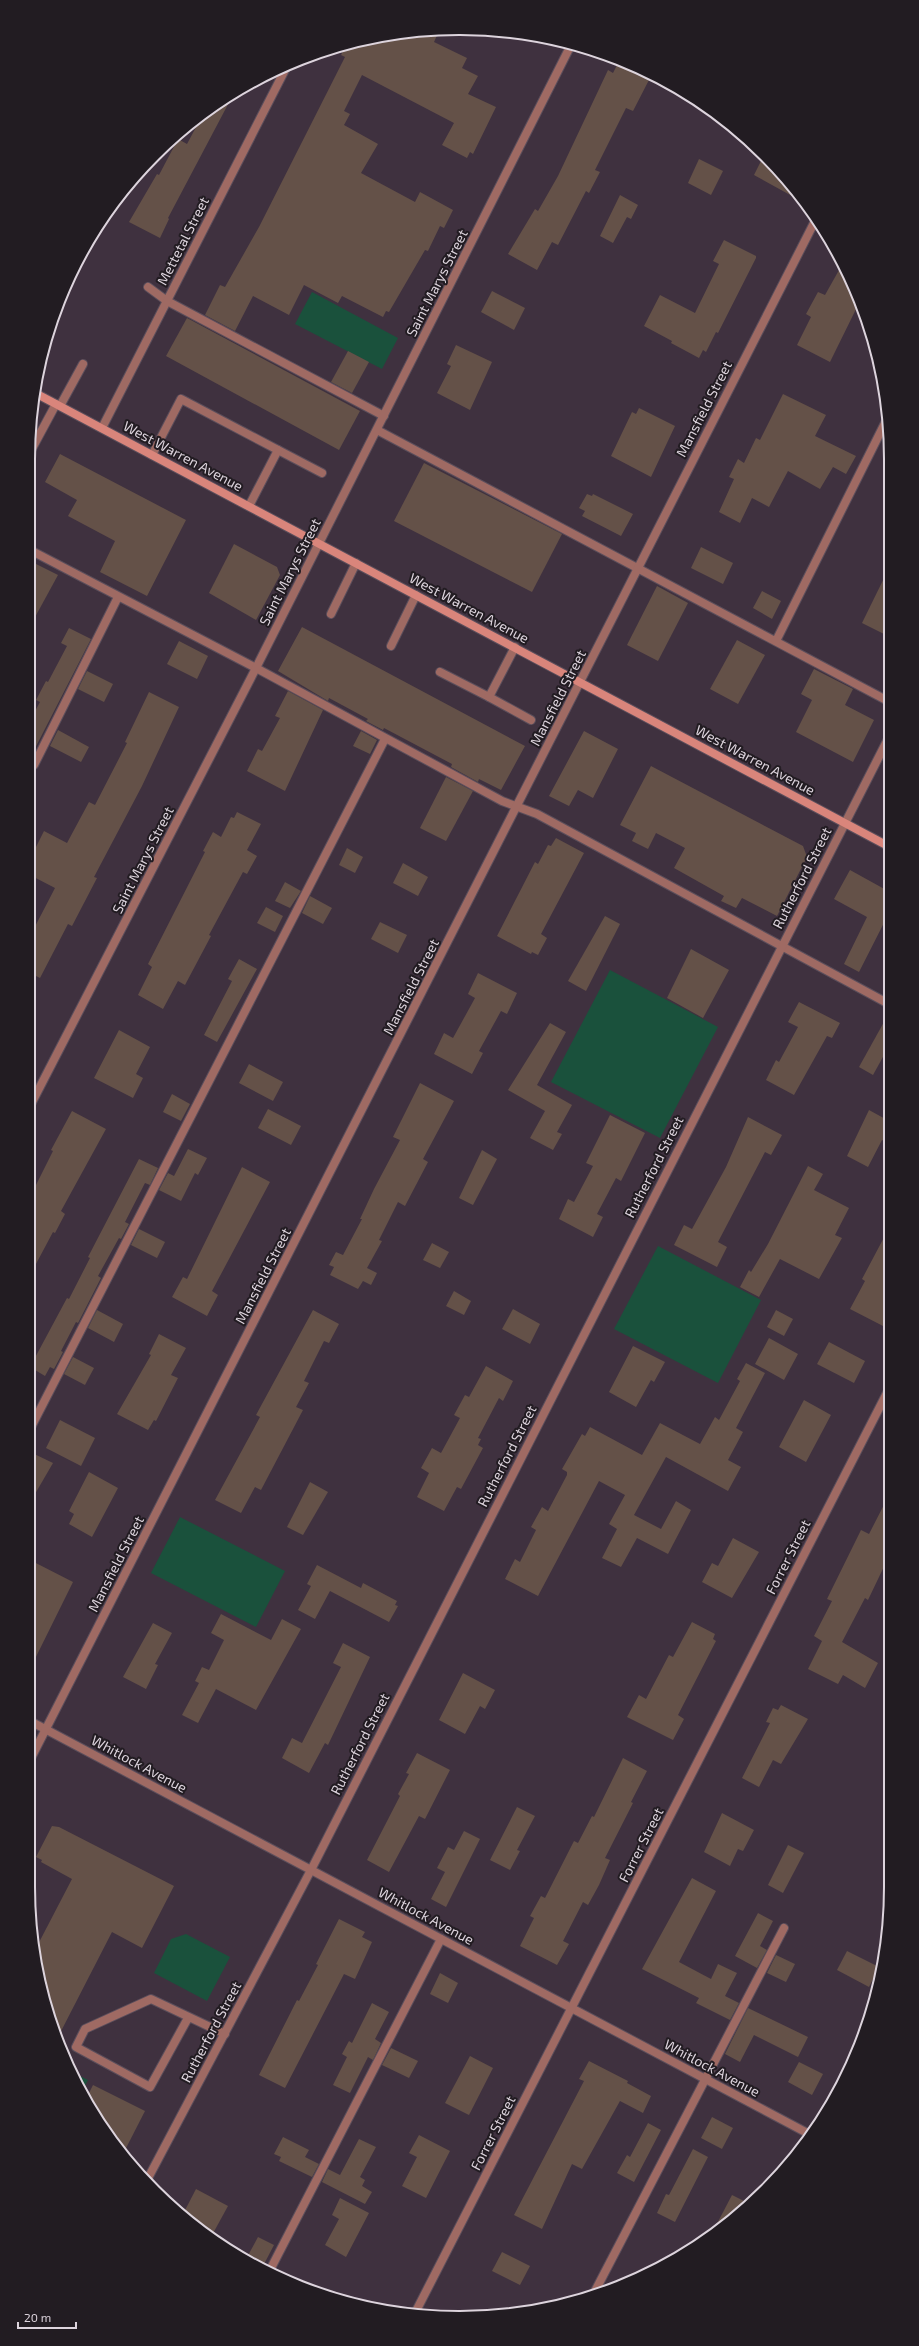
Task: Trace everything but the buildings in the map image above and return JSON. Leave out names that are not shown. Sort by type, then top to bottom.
[{"type":"main road","name":"West Warren Avenue","points":[[40,396],[884,844]]},
{"type":"street","name":"Saint Marys Street","points":[[35,1096],[256,668],[569,49]]},
{"type":"street","name":"Mettetal Street","points":[[102,428],[283,74]]},
{"type":"street","name":"Mansfield Street","points":[[35,1751],[813,225]]},
{"type":"street","points":[[148,287],[167,301],[384,416]]},
{"type":"street","points":[[36,443],[82,364]]},
{"type":"street","points":[[152,454],[181,399],[322,473]]},
{"type":"street","points":[[776,641],[883,428]]},
{"type":"street","points":[[377,430],[884,699]]},
{"type":"street","points":[[249,506],[278,450]]},
{"type":"street","points":[[35,553],[256,668],[385,739],[517,807],[537,814],[884,1001]]},
{"type":"street","points":[[331,614],[356,563]]},
{"type":"street","points":[[391,646],[416,595]]},
{"type":"street","points":[[35,764],[118,597]]},
{"type":"street","points":[[489,697],[515,647]]},
{"type":"street","points":[[440,672],[531,720]]},
{"type":"street","points":[[35,1419],[385,739]]},
{"type":"street","name":"Rutherford Street","points":[[149,2176],[311,1870],[884,747]]},
{"type":"street","name":"Forrer Street","points":[[417,2308],[884,1398]]},
{"type":"street","name":"Whitlock Avenue","points":[[35,1724],[805,2132]]},
{"type":"street","points":[[597,2288],[784,1928]]},
{"type":"street","points":[[272,2267],[442,1939]]},
{"type":"street","points":[[188,2018],[150,2087],[76,2047],[85,2029],[151,1999],[224,2034]]},
{"type":"green space","points":[[312,292],[398,338],[382,369],[295,324]]},
{"type":"green space","points":[[610,970],[718,1027],[660,1138],[551,1082]]},
{"type":"green space","points":[[658,1246],[761,1300],[718,1383],[614,1329]]},
{"type":"green space","points":[[180,1517],[285,1571],[256,1627],[151,1573]]},
{"type":"green space","points":[[186,1934],[230,1957],[207,2001],[154,1973],[171,1939]]},
{"type":"green space","points":[[80,2076],[88,2080],[85,2086]]}]
